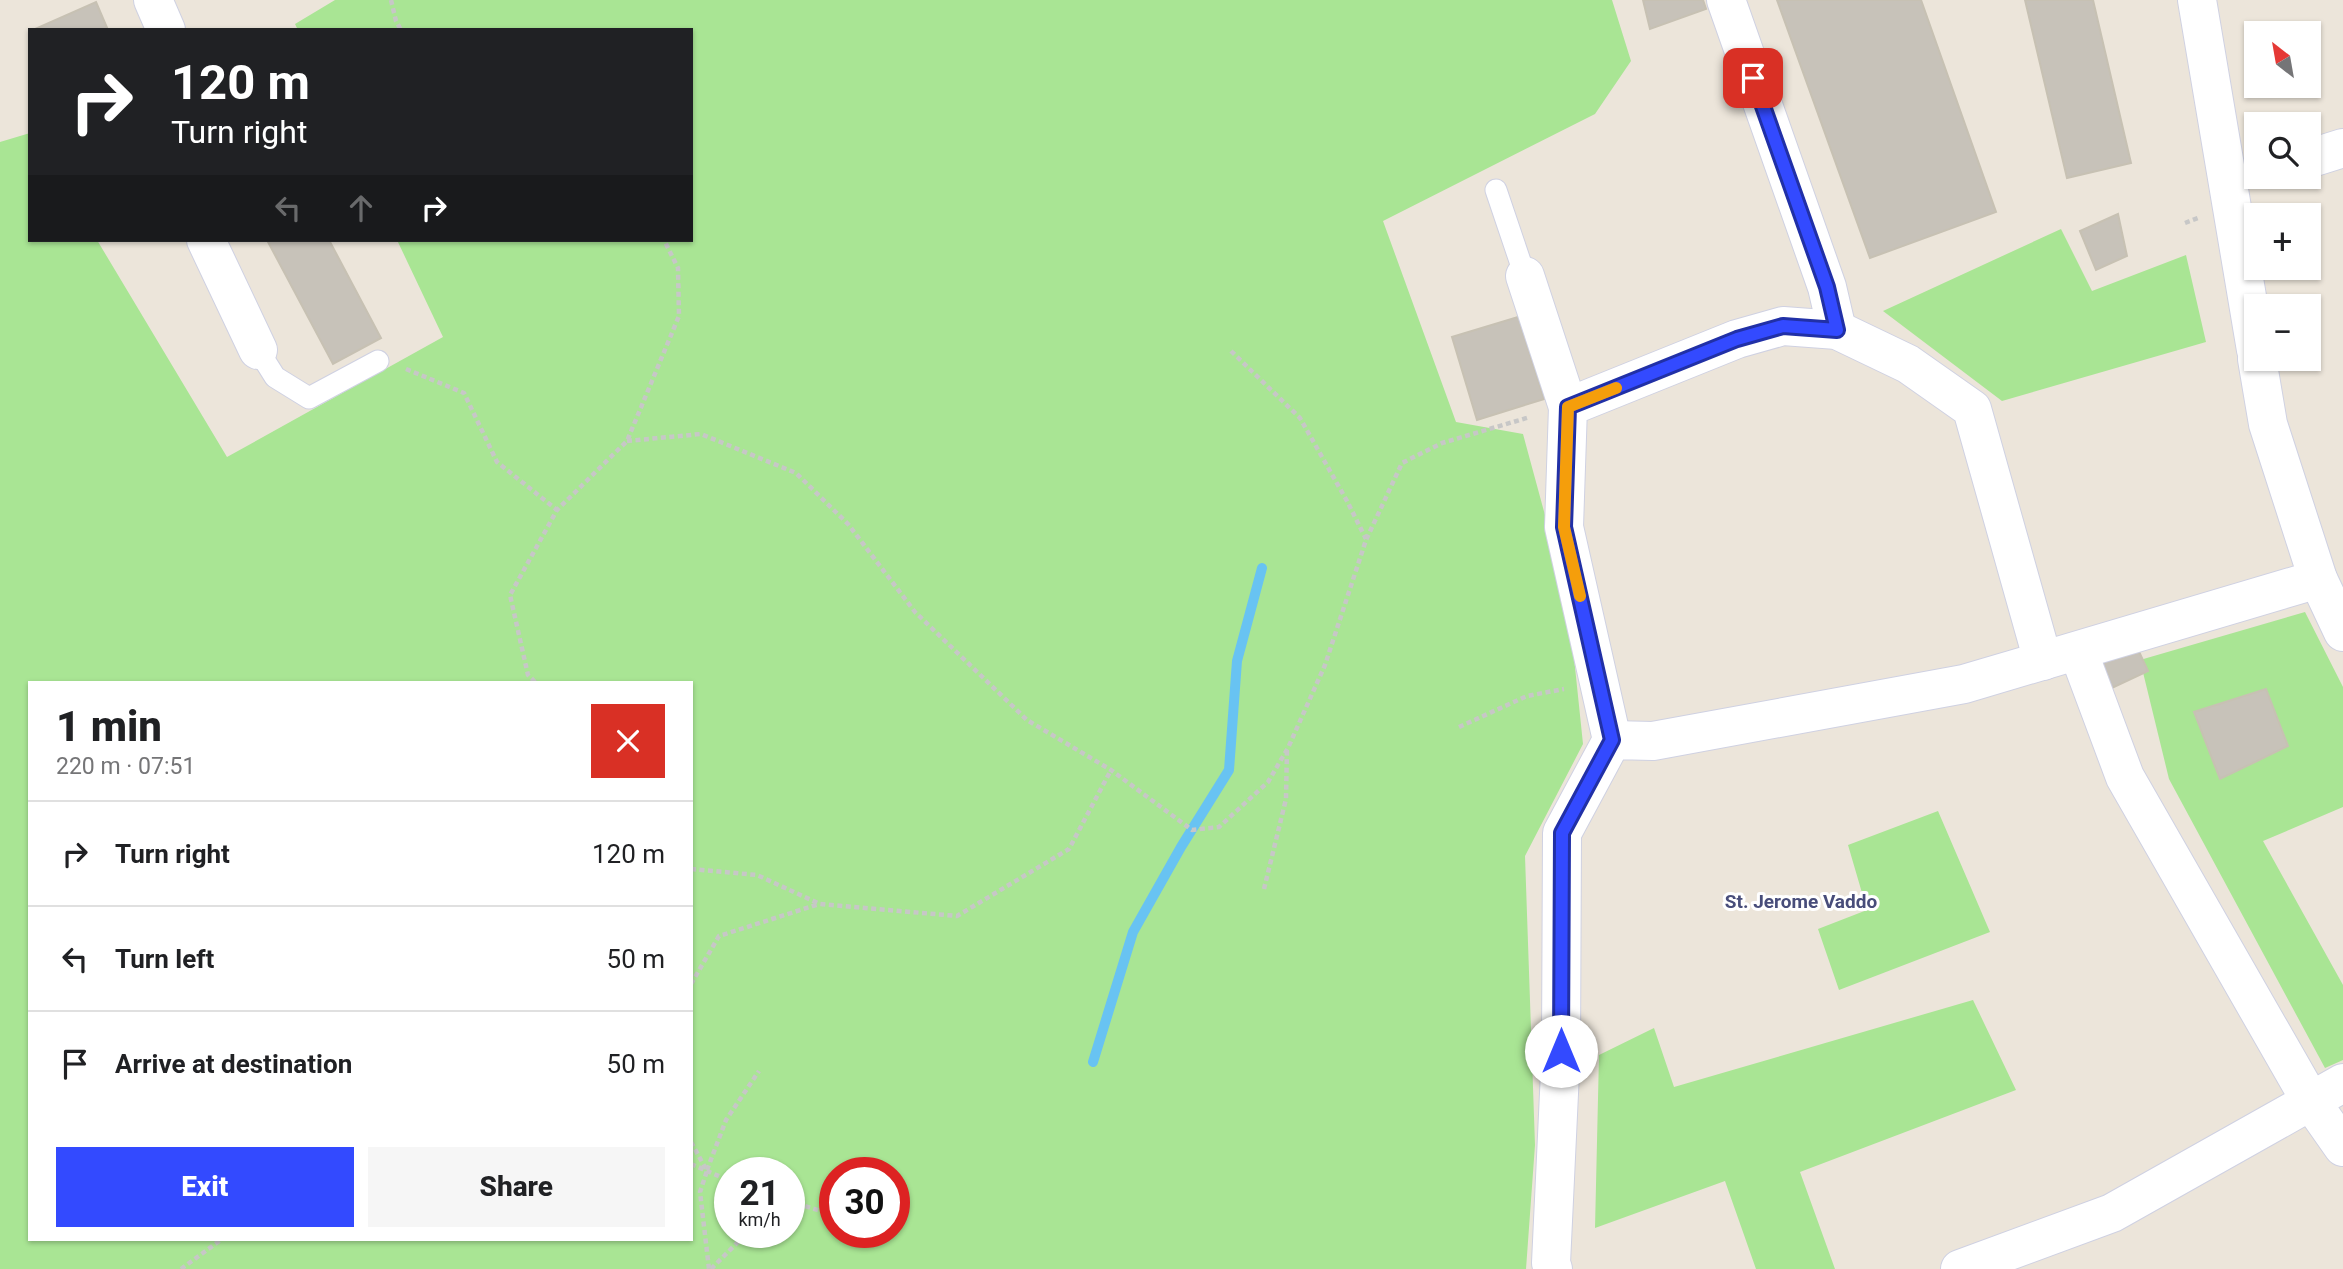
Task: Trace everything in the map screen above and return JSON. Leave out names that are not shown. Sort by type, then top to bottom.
[{"type":"street","points":[[153,0],[165,28]]},
{"type":"street","points":[[1726,0],[1827,287],[1837,330]]},
{"type":"street","points":[[2197,0],[2247,294]]},
{"type":"street","points":[[2321,155],[2343,148]]},
{"type":"street","points":[[207,242],[258,350]]},
{"type":"street","points":[[1525,276],[1568,407],[1564,527],[1612,740],[1562,833],[1561,1051],[1551,1263],[1553,1269]]},
{"type":"street","points":[[1568,407],[1748,336],[1783,326],[1837,330],[1908,364],[1972,409],[2060,656],[2125,777],[2327,1091],[2343,1147]]},
{"type":"street","points":[[2259,371],[2268,424],[2318,579],[2343,632]]},
{"type":"street","points":[[1612,740],[1653,741],[1964,684],[2318,579]]},
{"type":"street","points":[[1960,1269],[2112,1213],[2327,1091]]},
{"type":"lane","points":[[1496,190],[1525,276]]},
{"type":"lane","points":[[258,350],[275,377],[309,398],[378,361]]},
{"type":"path","points":[[391,0],[400,28]]},
{"type":"path","points":[[534,681],[528,675],[510,595],[557,510],[627,441],[678,316],[678,268],[665,242]]},
{"type":"path","points":[[1231,351],[1300,418],[1348,501],[1366,540]]},
{"type":"path","points":[[378,361],[410,370],[464,393],[498,462],[557,510]]},
{"type":"path","points":[[627,441],[701,434],[796,474],[848,524],[915,612],[1027,720],[1111,770],[1192,830],[1219,827],[1268,782],[1287,748],[1325,664],[1366,540],[1402,463],[1442,443],[1568,407]]},
{"type":"path","points":[[1459,727],[1527,696],[1599,682]]},
{"type":"path","points":[[1264,889],[1286,799],[1287,748]]},
{"type":"path","points":[[693,869],[757,875],[820,904],[957,916],[1069,849],[1111,770]]},
{"type":"path","points":[[693,981],[719,936],[820,904]]},
{"type":"path","points":[[710,1269],[700,1192],[726,1119],[759,1071]]},
{"type":"path","points":[[693,1146],[706,1171]]},
{"type":"path","points":[[693,1165],[714,1174]]},
{"type":"path","points":[[181,1269],[219,1241]]},
{"type":"path","points":[[710,1269],[732,1248]]},
{"type":"green space","points":[[335,0],[1612,0],[1631,61],[1595,114],[1383,221],[1456,422],[1523,434],[1568,600],[1583,744],[1525,856],[1535,1145],[1526,1269],[0,1269],[0,142],[28,134],[28,242],[98,242],[227,457],[443,337],[398,242],[693,242],[693,28],[297,28],[295,24]]},
{"type":"green space","points":[[2061,229],[2092,291],[2186,255],[2206,342],[2002,401],[1883,311]]},
{"type":"green space","points":[[2305,612],[2343,687],[2343,807],[2263,841],[2343,985],[2343,1060],[2325,1068],[2169,779],[2140,660]]},
{"type":"green space","points":[[1938,811],[1990,932],[1839,990],[1818,929],[1867,910],[1848,845]]},
{"type":"green space","points":[[1973,1000],[2016,1090],[1800,1172],[1835,1269],[1756,1269],[1725,1181],[1595,1228],[1599,1055],[1654,1028],[1674,1087]]},
{"type":"building","points":[[1643,0],[1703,0],[1706,9],[1650,29]]},
{"type":"building","points":[[1777,0],[1921,0],[1996,212],[1870,258]]},
{"type":"building","points":[[2025,0],[2093,0],[2131,163],[2067,178]]},
{"type":"building","points":[[96,2],[107,28],[38,28]]},
{"type":"building","points":[[2118,214],[2127,256],[2096,270],[2080,231]]},
{"type":"building","points":[[268,242],[330,242],[381,338],[333,364]]},
{"type":"building","points":[[1518,317],[1544,399],[1477,420],[1452,337]]},
{"type":"building","points":[[2135,643],[2148,671],[2112,688],[2098,656]]},
{"type":"building","points":[[2266,689],[2288,746],[2220,779],[2194,712]]},
{"type":"waterway","points":[[1093,1062],[1133,932],[1229,770],[1237,661],[1262,568]]},
{"type":"slow traffic","points":[[1580,596],[1564,527],[1568,407],[1616,388]]},
{"type":"district","name":"St. Jerome Vaddo","points":[[1801,901]]},
{"type":"route","points":[[1561,1051],[1562,833],[1612,740],[1564,527],[1568,407],[1737,339],[1783,326],[1837,330],[1827,287],[1753,78]]}]
